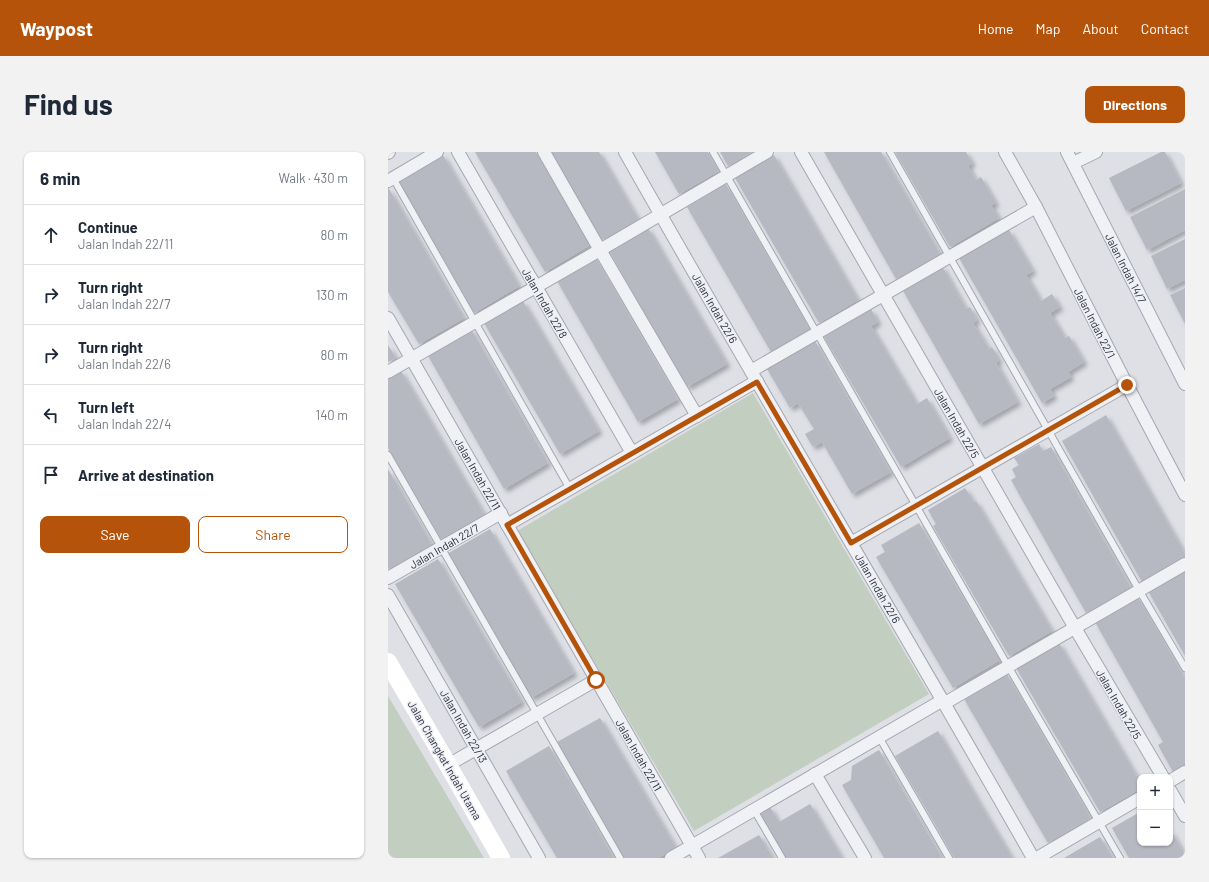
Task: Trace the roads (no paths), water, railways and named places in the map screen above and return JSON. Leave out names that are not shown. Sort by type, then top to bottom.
[{"type":"street","points":[[391,179],[437,152]]},
{"type":"street","name":"Jalan Indah 22/8","points":[[458,152],[632,453]]},
{"type":"street","points":[[544,152],[697,416]]},
{"type":"street","name":"Jalan Indah 22/6","points":[[625,152],[1033,858]]},
{"type":"street","points":[[388,372],[767,152]]},
{"type":"street","name":"Jalan Indah 22/5","points":[[801,152],[1160,774]]},
{"type":"street","name":"Jalan Indah 22/1","points":[[1005,152],[1036,207],[1185,495]]},
{"type":"street","name":"Jalan Indah 14/7","points":[[1067,152],[1185,384]]},
{"type":"street","points":[[1073,163],[1096,152]]},
{"type":"street","points":[[507,525],[697,416],[818,333],[1036,207]]},
{"type":"street","name":"Jalan Indah 22/11","points":[[388,318],[699,858]]},
{"type":"street","points":[[851,543],[1127,385]]},
{"type":"street","name":"Jalan Indah 22/7","points":[[388,578],[500,514]]},
{"type":"street","points":[[671,858],[815,774],[1075,628],[1185,564]]},
{"type":"street","name":"Jalan Indah 22/13","points":[[388,595],[539,858]]},
{"type":"street","name":"Jalan Changkat Indah Utama","points":[[388,662],[500,858]]},
{"type":"street","points":[[448,765],[596,680]]},
{"type":"street","points":[[1173,779],[1185,772]]},
{"type":"street","points":[[815,774],[865,858]]},
{"type":"street","points":[[1173,795],[1185,816]]},
{"type":"street","points":[[1037,858],[1137,800]]},
{"type":"lane","points":[[713,152],[1120,858]]},
{"type":"lane","points":[[890,152],[1139,590],[1185,668]]},
{"type":"lane","points":[[391,179],[475,322],[570,489]]},
{"type":"lane","points":[[388,455],[620,858]]},
{"type":"lane","points":[[880,737],[949,858]]},
{"type":"lane","points":[[754,810],[782,858]]}]
